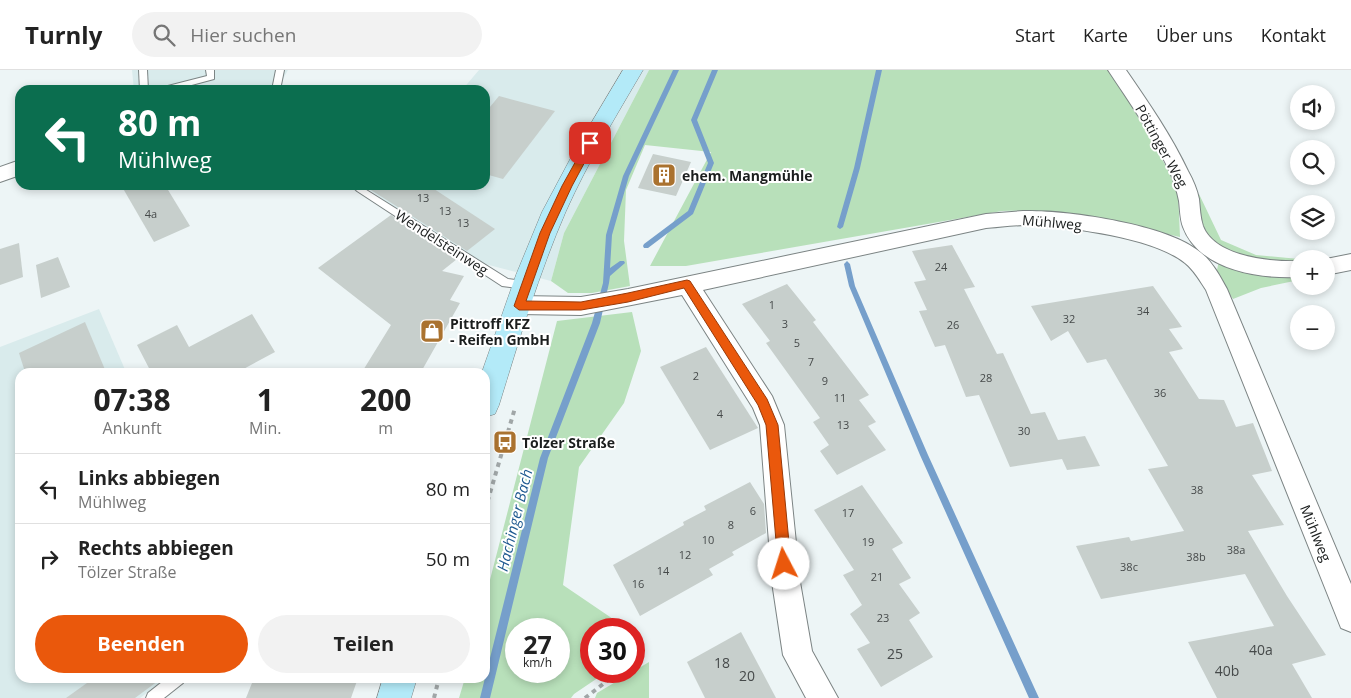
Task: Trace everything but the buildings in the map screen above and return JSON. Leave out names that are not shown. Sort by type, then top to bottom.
[{"type":"main road","points":[[490,391],[545,233],[567,186],[633,70]]},
{"type":"main road","points":[[394,698],[398,683]]},
{"type":"street","name":"Pöttinger Weg","points":[[1117,70],[1177,167],[1187,191],[1190,216],[1195,231],[1198,251]]},
{"type":"street","points":[[0,175],[15,169]]},
{"type":"street","name":"Mühlweg","points":[[523,295],[581,306],[628,298],[962,225],[1026,218],[1066,221],[1126,232],[1198,251],[1204,269],[1216,289],[1351,618]]},
{"type":"street","points":[[1198,251],[1223,255],[1260,267],[1290,269]]},
{"type":"street","points":[[1335,265],[1351,262]]},
{"type":"street","points":[[687,284],[763,403],[772,425],[786,582],[798,655],[823,698]]},
{"type":"lane","points":[[143,70],[144,85]]},
{"type":"lane","points":[[182,85],[212,77],[210,70]]},
{"type":"lane","points":[[277,85],[280,70]]},
{"type":"lane","name":"Wendelsteinweg","points":[[362,190],[523,295]]},
{"type":"lane","points":[[153,698],[172,683]]},
{"type":"path","points":[[434,698],[438,683]]},
{"type":"path","points":[[585,698],[602,683]]},
{"type":"shaded area","points":[[132,70],[288,70],[280,85],[134,85]]},
{"type":"shaded area","points":[[479,70],[649,70],[564,233],[551,281],[485,264],[408,217],[370,190],[490,190],[490,85],[466,85]]},
{"type":"shaded area","points":[[99,309],[124,368],[15,368],[15,683],[160,683],[140,698],[0,698],[0,347]]},
{"type":"green space","points":[[649,70],[1108,70],[1125,94],[1178,191],[1180,237],[1070,214],[1002,211],[686,266],[650,266],[711,152],[645,145],[626,190],[624,241],[630,286],[592,293],[568,293],[551,281],[564,233]]},
{"type":"green space","points":[[1199,194],[1221,240],[1256,255],[1290,258],[1290,262],[1255,259],[1227,250],[1206,232],[1200,218]]},
{"type":"green space","points":[[1219,261],[1290,274],[1290,282],[1261,288],[1233,299],[1216,274]]},
{"type":"green space","points":[[632,312],[641,351],[624,403],[579,467],[563,585],[612,618],[580,618],[580,683],[590,683],[571,698],[459,698],[464,683],[490,683],[490,580],[557,321]]},
{"type":"green space","points":[[649,662],[649,698],[595,698],[597,693],[614,683],[645,683],[645,664]]},
{"type":"waterway","name":"Hachinger Bach","points":[[490,678],[544,458],[596,323],[606,283],[609,235],[626,176],[676,70]]},
{"type":"waterway","points":[[646,246],[691,212],[711,163],[694,120],[715,70]]},
{"type":"waterway","points":[[840,227],[857,168],[879,70]]},
{"type":"waterway","points":[[607,274],[622,263]]},
{"type":"waterway","points":[[847,264],[852,286],[924,455],[1034,698]]},
{"type":"waterway","name":"Hachinger Bach","points":[[485,698],[489,683]]},
{"type":"place","name":"ehem. Mangmühle","points":[[664,175]]},
{"type":"place","name":"Pittroff KFZ - Reifen GmbH","points":[[432,331]]},
{"type":"place","name":"Tölzer Straße","points":[[505,442]]},
{"type":"route","points":[[590,143],[545,233],[519,306],[581,306],[628,298],[687,284],[763,403],[772,425],[784,564]]}]
